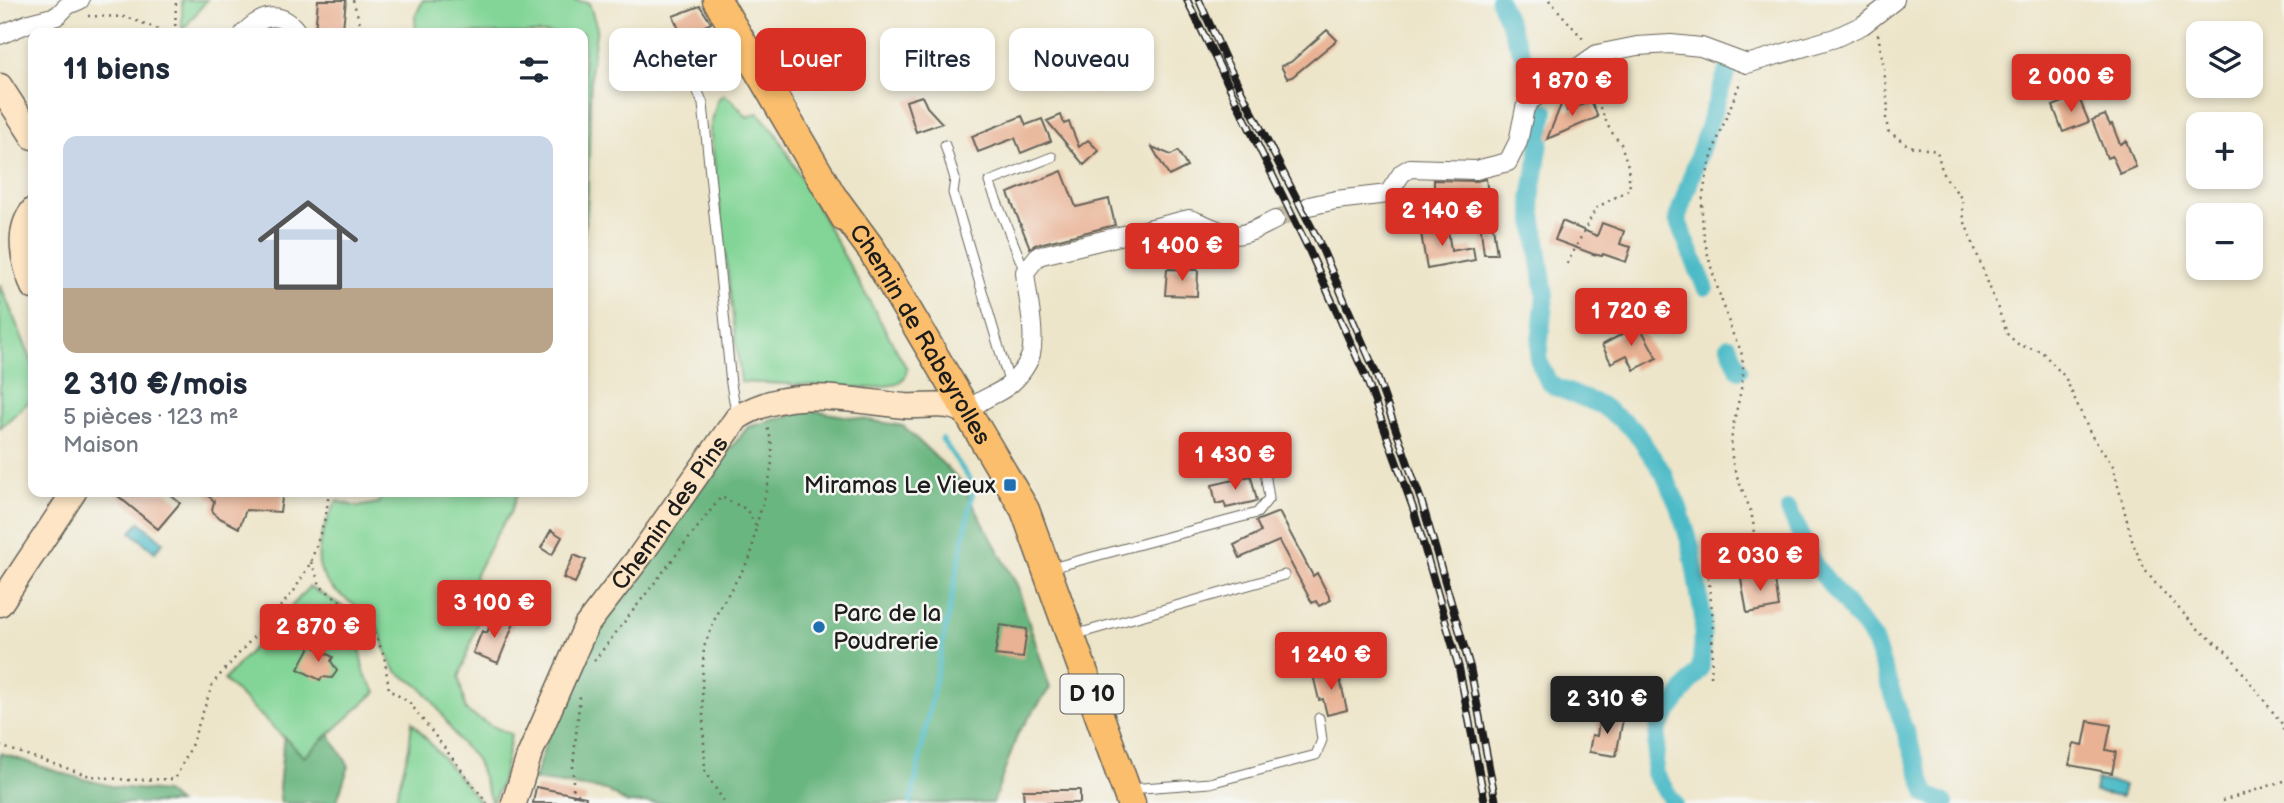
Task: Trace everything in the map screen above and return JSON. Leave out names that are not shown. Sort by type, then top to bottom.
[{"type":"main road","name":"Chemin de Rabeyrolles","points":[[717,0],[836,201],[862,255],[900,322],[955,410],[1025,510],[1129,796]]},
{"type":"main road","name":"Chemin de Rabeyrolles","points":[[836,201],[872,250],[955,410],[1048,575]]},
{"type":"street","points":[[0,35],[46,23],[68,5],[80,0]]},
{"type":"street","points":[[1309,206],[1388,194],[1402,173],[1410,168],[1476,170],[1508,162],[1518,142],[1525,108],[1530,101],[1597,54],[1637,46],[1671,44],[1701,47],[1747,64],[1835,38],[1863,24],[1888,5]]},
{"type":"street","points":[[250,28],[261,19],[274,17],[286,20],[293,28]]},
{"type":"street","points":[[0,86],[28,129]]},
{"type":"street","points":[[747,412],[789,398],[813,397],[955,410],[975,404],[1010,385],[1019,376],[1031,355],[1025,272],[1038,256],[1189,219],[1231,235],[1252,231],[1275,220]]},
{"type":"street","points":[[28,222],[23,242],[23,262],[28,275]]},
{"type":"street","name":"Chemin des Pins","points":[[514,803],[528,756],[586,626],[747,412]]},
{"type":"street","points":[[0,604],[71,497]]},
{"type":"lane","points":[[698,91],[703,104],[731,384],[747,412]]},
{"type":"lane","points":[[945,145],[955,179],[953,193],[1010,385]]},
{"type":"lane","points":[[1025,272],[989,182],[1052,157]]},
{"type":"lane","points":[[1048,575],[1257,513],[1269,498],[1264,466]]},
{"type":"lane","points":[[1072,636],[1284,575]]},
{"type":"lane","points":[[1129,796],[1210,783],[1316,755],[1322,740],[1319,719]]},
{"type":"path","points":[[175,28],[176,0]]},
{"type":"path","points":[[353,0],[361,28]]},
{"type":"path","points":[[1549,0],[1597,54]]},
{"type":"path","points":[[1888,5],[1877,39],[1884,68],[1888,131],[1909,146],[1937,151],[1943,174],[1962,199],[1964,220],[2008,335],[2019,345],[2041,352],[2065,377],[2091,435],[2113,466],[2133,544],[2145,569],[2197,628],[2228,653],[2282,724],[2284,735]]},
{"type":"path","points":[[46,23],[126,17],[156,28]]},
{"type":"path","points":[[1710,677],[1713,620],[1707,565],[1749,548],[1755,538],[1753,522],[1732,458],[1732,440],[1743,370],[1742,354],[1717,285],[1704,236],[1702,206],[1710,167],[1747,64]]},
{"type":"path","points":[[1567,264],[1596,208],[1630,189],[1628,166],[1621,144],[1610,130],[1581,65]]},
{"type":"path","points":[[724,803],[705,772],[702,681],[704,647],[718,611],[751,556],[756,526],[773,464],[772,440],[747,412]]},
{"type":"path","points":[[0,746],[90,776],[128,780],[175,779],[190,749],[213,683],[294,591],[311,562],[326,516],[328,497]]},
{"type":"path","points":[[590,666],[721,497],[746,509],[756,526]]},
{"type":"path","points":[[311,562],[321,587],[369,622],[384,655],[389,690],[409,702],[487,803]]},
{"type":"path","points":[[573,803],[572,766],[580,690]]},
{"type":"path","points":[[2222,801],[2284,781]]},
{"type":"path","points":[[573,789],[585,803]]},
{"type":"green space","points":[[182,0],[207,0],[184,28],[182,28]]},
{"type":"green space","points":[[423,0],[573,0],[589,3],[597,28],[591,66],[588,174],[588,28],[416,28],[415,17]]},
{"type":"green space","points":[[723,94],[747,117],[758,113],[776,133],[907,369],[905,377],[897,384],[873,388],[741,382],[710,129],[717,101]]},
{"type":"green space","points":[[0,284],[28,352],[28,403],[0,428]]},
{"type":"green space","name":"Parc de la Poudrerie","points":[[809,410],[903,426],[959,479],[1017,585],[1050,688],[1018,733],[993,803],[627,803],[606,790],[534,780],[572,662],[623,599],[697,490],[748,427]]},
{"type":"green space","points":[[381,497],[516,497],[475,576],[482,610],[459,678],[466,711],[511,734],[502,778],[492,803],[475,758],[459,741],[428,695],[394,668],[372,619],[335,591],[320,568],[320,543],[337,501],[357,507],[378,503]]},
{"type":"green space","points":[[309,587],[343,607],[364,628],[369,637],[360,646],[363,671],[376,692],[304,757],[224,680],[255,646],[266,646],[270,642],[275,635],[273,626]]},
{"type":"green space","points":[[412,722],[481,803],[392,803],[409,748]]},
{"type":"green space","points":[[329,734],[349,766],[336,803],[281,803],[279,788],[284,737],[304,757]]},
{"type":"green space","points":[[0,753],[115,787],[165,792],[178,803],[0,803]]},
{"type":"water","points":[[140,522],[163,542],[155,552],[131,532]]},
{"type":"water","points":[[2097,780],[2124,785],[2121,797],[2095,792]]},
{"type":"building","points":[[318,0],[346,0],[343,28],[315,28]]},
{"type":"building","points":[[700,6],[711,23],[701,28],[679,28],[673,16]]},
{"type":"building","points":[[1327,30],[1337,40],[1292,77],[1287,78],[1281,66],[1291,62]]},
{"type":"building","points":[[922,96],[927,107],[942,123],[916,132],[906,101]]},
{"type":"building","points":[[2078,96],[2089,122],[2063,132],[2053,106]]},
{"type":"building","points":[[1563,100],[1567,111],[1591,101],[1598,117],[1547,139]]},
{"type":"building","points":[[1061,115],[1064,124],[1069,122],[1079,147],[1088,140],[1099,151],[1084,165],[1047,121]]},
{"type":"building","points":[[2105,115],[2120,144],[2126,141],[2136,167],[2120,174],[2112,156],[2107,158],[2092,120]]},
{"type":"building","points":[[1022,116],[1026,125],[1042,119],[1051,141],[1021,153],[1015,138],[978,152],[972,136]]},
{"type":"building","points":[[1152,147],[1171,155],[1178,151],[1187,167],[1169,176]]},
{"type":"building","points":[[1062,171],[1076,207],[1109,199],[1115,225],[1030,248],[1008,193]]},
{"type":"building","points":[[1486,179],[1497,254],[1484,254],[1477,198],[1465,199],[1465,195],[1434,195],[1434,180]]},
{"type":"building","points":[[1562,221],[1597,236],[1602,223],[1624,231],[1620,244],[1631,247],[1626,262],[1603,254],[1593,254],[1555,240]]},
{"type":"building","points":[[1447,223],[1451,251],[1473,247],[1475,260],[1427,269],[1420,227]]},
{"type":"building","points":[[1167,269],[1198,270],[1197,296],[1165,295]]},
{"type":"building","points":[[1639,325],[1657,358],[1634,370],[1627,355],[1611,363],[1602,345]]},
{"type":"building","points":[[1264,436],[1275,460],[1270,462],[1262,459],[1257,464],[1251,442]]},
{"type":"building","points":[[1251,476],[1257,501],[1226,508],[1224,502],[1216,504],[1212,485]]},
{"type":"building","points":[[119,497],[173,497],[180,503],[158,529]]},
{"type":"building","points":[[210,497],[282,497],[280,512],[246,510],[239,528],[216,516],[212,510],[214,501]]},
{"type":"building","points":[[1279,512],[1313,576],[1317,573],[1331,600],[1319,606],[1316,601],[1312,603],[1279,541],[1240,558],[1234,545],[1261,532],[1256,521]]},
{"type":"building","points":[[551,530],[562,537],[552,555],[541,548]]},
{"type":"building","points":[[574,555],[586,560],[575,583],[563,578]]},
{"type":"building","points":[[1774,573],[1779,607],[1747,613],[1741,579]]},
{"type":"building","points":[[494,615],[514,623],[498,663],[473,653],[482,631],[487,633]]},
{"type":"building","points":[[1000,625],[1027,629],[1023,658],[995,655]]},
{"type":"building","points":[[311,645],[333,657],[331,661],[337,671],[332,678],[322,677],[320,680],[298,669]]},
{"type":"building","points":[[1338,670],[1347,710],[1327,715],[1323,699],[1319,700],[1313,675]]},
{"type":"building","points":[[1600,715],[1623,719],[1616,756],[1589,752],[1592,735],[1597,736]]},
{"type":"building","points":[[2088,721],[2111,725],[2106,750],[2116,752],[2112,773],[2069,765],[2074,744],[2083,746]]},
{"type":"building","points":[[536,787],[586,797],[585,803],[533,803]]},
{"type":"building","points":[[1023,790],[1080,790],[1080,803],[1024,803]]},
{"type":"waterway","points":[[1499,0],[1535,84]]},
{"type":"waterway","points":[[1705,287],[1677,219],[1728,68]]},
{"type":"waterway","points":[[1545,111],[1531,200],[1545,295],[1538,359],[1548,381],[1555,387],[1601,405],[1634,430],[1664,474],[1679,508],[1691,547],[1703,618],[1701,667],[1658,727],[1654,773],[1674,803]]},
{"type":"waterway","points":[[1729,346],[1739,370]]},
{"type":"waterway","points":[[911,803],[974,486],[942,439]]},
{"type":"waterway","points":[[1789,510],[1814,564],[1873,638],[1927,794],[1945,803]]},
{"type":"tunnel","points":[[1275,220],[1309,206]]},
{"type":"railway","points":[[1187,0],[1309,250],[1365,375],[1413,508],[1459,668],[1485,803]]},
{"type":"railway","points":[[1199,0],[1227,63],[1319,242],[1375,371],[1422,503],[1470,667],[1496,803]]},
{"type":"place","name":"Miramas Le Vieux","points":[[1010,485]]},
{"type":"place","name":"Parc de la Poudrerie","points":[[819,627]]}]
